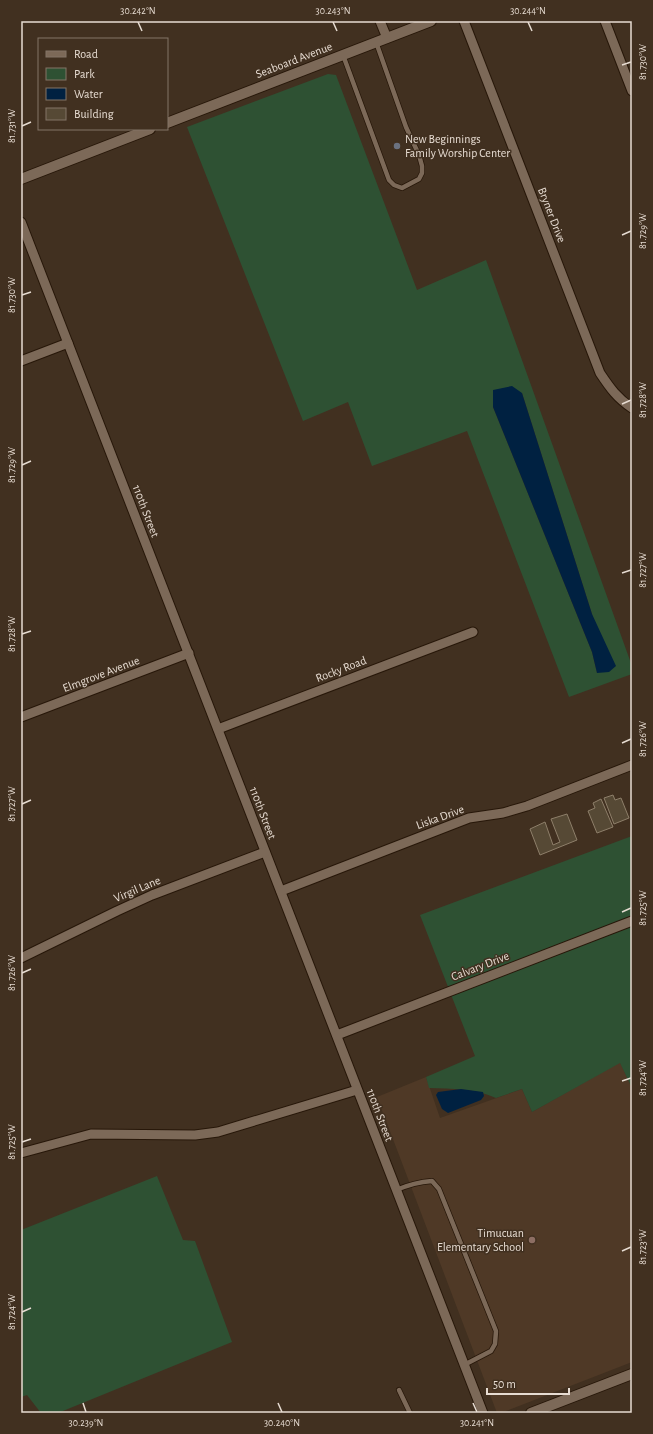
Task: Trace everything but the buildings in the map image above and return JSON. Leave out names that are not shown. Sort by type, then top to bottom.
[{"type":"street","points":[[380,21],[387,38]]},
{"type":"street","name":"Seaboard Avenue","points":[[168,122],[431,21]]},
{"type":"street","name":"Bryner Drive","points":[[464,21],[600,373],[609,387],[621,400],[632,408]]},
{"type":"street","points":[[605,21],[632,91]]},
{"type":"street","points":[[21,179],[147,130]]},
{"type":"street","name":"110th Street","points":[[21,222],[483,1413]]},
{"type":"street","points":[[21,361],[68,343]]},
{"type":"street","name":"Rocky Road","points":[[218,729],[473,632]]},
{"type":"street","name":"Elmgrove Avenue","points":[[21,717],[189,653]]},
{"type":"street","name":"Liska Drive","points":[[281,890],[469,818],[503,813],[527,806],[632,765]]},
{"type":"street","name":"Virgil Lane","points":[[21,958],[152,895],[265,852]]},
{"type":"street","name":"Calvary Drive","points":[[337,1035],[632,921]]},
{"type":"street","points":[[21,1153],[91,1134],[195,1135],[218,1132],[357,1090]]},
{"type":"street","points":[[531,1413],[632,1374]]},
{"type":"lane","points":[[343,55],[389,180],[394,185],[402,188],[419,179],[422,173],[422,166],[419,155],[406,127],[376,42]]},
{"type":"lane","points":[[396,1190],[423,1182],[432,1181],[439,1188],[496,1331],[495,1344],[492,1351],[464,1365]]},
{"type":"lane","points":[[399,1390],[410,1413]]},
{"type":"shaded area","name":"Timucuan Elementary School","points":[[620,1062],[632,1088],[632,1362],[501,1413],[497,1413],[377,1097],[426,1077],[440,1118],[522,1089],[532,1112]]},
{"type":"green space","points":[[328,74],[336,75],[417,290],[486,260],[632,666],[632,674],[569,697],[467,431],[372,466],[348,402],[303,421],[187,127]],"holes":[[[522,393],[592,614],[597,673],[592,652],[493,407]]]},
{"type":"green space","points":[[632,836],[632,1088],[620,1063],[532,1112],[522,1089],[496,1098],[479,1092],[429,1088],[426,1077],[475,1056],[420,915]]},
{"type":"green space","points":[[157,1176],[183,1240],[195,1241],[232,1342],[58,1413],[41,1413],[27,1395],[21,1397],[21,1230]]},
{"type":"water","points":[[512,386],[522,393],[592,614],[616,666],[609,672],[597,673],[592,652],[493,407],[493,390]]},
{"type":"water","points":[[461,1089],[483,1092],[484,1096],[481,1100],[448,1113],[442,1109],[436,1095],[438,1092]]},
{"type":"place","name":"New Beginnings Family Worship Center","points":[[397,146]]},
{"type":"place","name":"Timucuan Elementary School","points":[[532,1240]]}]
